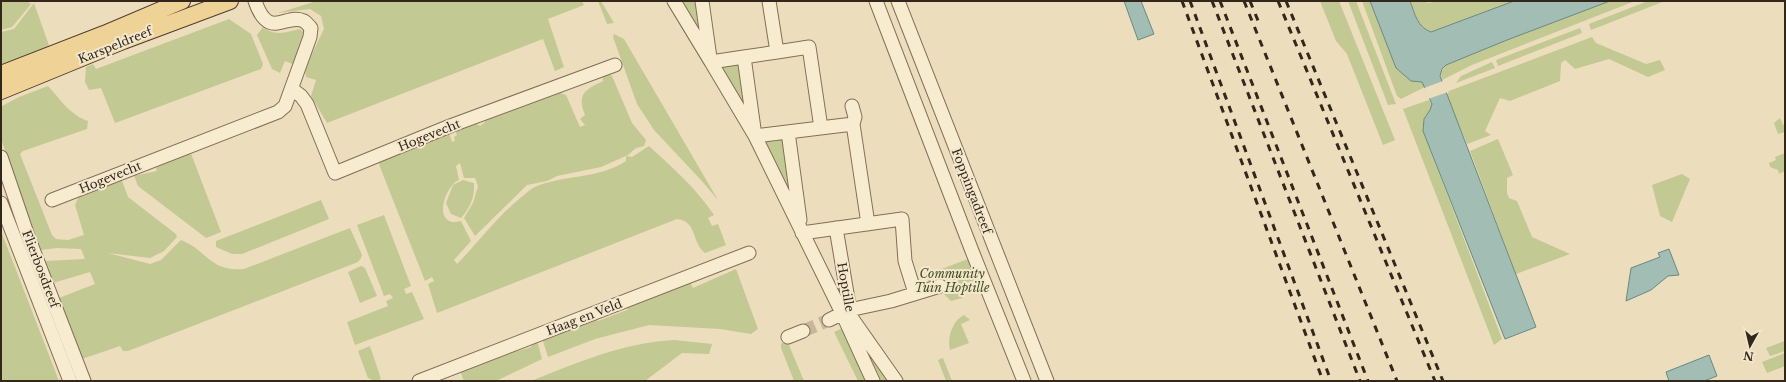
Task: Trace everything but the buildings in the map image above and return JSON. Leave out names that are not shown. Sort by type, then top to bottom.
[{"type":"main road","name":"Karspeldreef","points":[[78,52],[182,1]]},
{"type":"main road","name":"Karspeldreef","points":[[1,74],[48,63],[230,1]]},
{"type":"main road","name":"Karspeldreef","points":[[1,90],[48,63]]},
{"type":"street","name":"Hogevecht","points":[[52,200],[278,112],[284,106],[292,89],[310,38],[311,28],[305,21],[296,19],[278,24],[268,21],[260,14],[256,1]]},
{"type":"street","name":"Hoptille","points":[[674,1],[755,136],[802,232],[846,311],[896,381]]},
{"type":"street","name":"Hoptille","points":[[702,1],[711,61]]},
{"type":"street","points":[[769,1],[777,52]]},
{"type":"street","name":"Foppingadreef","points":[[876,1],[972,251],[1024,381]]},
{"type":"street","name":"Foppingadreef","points":[[898,1],[1003,273],[1047,381]]},
{"type":"street","points":[[711,61],[809,48],[821,128]]},
{"type":"street","name":"Hoptille","points":[[744,57],[755,136]]},
{"type":"street","name":"Hogevecht","points":[[292,89],[308,104],[335,173],[450,126],[615,65]]},
{"type":"street","points":[[852,106],[855,117],[853,124],[868,224]]},
{"type":"street","points":[[755,136],[853,124]]},
{"type":"street","name":"Hoptille","points":[[788,132],[802,232]]},
{"type":"street","name":"Flierbosdreef","points":[[1,157],[23,241],[70,381]]},
{"type":"street","name":"Flierbosdreef","points":[[1,203],[23,241]]},
{"type":"street","points":[[802,232],[902,219],[905,261],[915,293]]},
{"type":"street","name":"Hoptille","points":[[836,228],[846,311]]},
{"type":"street","name":"Haag en Veld","points":[[418,381],[743,255]]},
{"type":"street","name":"Flierbosdreef","points":[[34,270],[84,381]]},
{"type":"street","points":[[829,320],[846,311],[891,301],[940,286]]},
{"type":"street","points":[[846,311],[873,381]]},
{"type":"street","points":[[788,337],[803,331]]},
{"type":"green space","points":[[1,1],[28,1],[30,4],[32,3],[12,27],[1,30]]},
{"type":"green space","points":[[317,1],[582,1],[584,5],[548,19],[564,67],[555,71],[543,39],[327,123],[311,96],[316,80],[306,77],[305,68],[324,29],[321,16],[310,9],[278,13]]},
{"type":"green space","points":[[598,1],[601,1],[614,23],[607,24]]},
{"type":"green space","points":[[678,1],[698,1],[706,43]]},
{"type":"green space","points":[[1320,1],[1339,1],[1395,140],[1383,145],[1347,54],[1336,41]]},
{"type":"green space","points":[[1348,1],[1356,1],[1396,104],[1388,105]]},
{"type":"green space","points":[[1362,1],[1370,1],[1396,68],[1411,81],[1422,82],[1425,87],[1401,99],[1397,96]]},
{"type":"green space","points":[[1410,1],[1429,1],[1426,3],[1443,1],[1514,1],[1431,32],[1426,30],[1420,23],[1415,15]]},
{"type":"green space","points":[[1610,1],[1635,1],[1472,65],[1442,80],[1442,72],[1446,65]]},
{"type":"green space","points":[[1648,1],[1665,1],[1591,30],[1589,24]]},
{"type":"green space","points":[[34,3],[51,51],[1,71],[1,32],[14,29]]},
{"type":"green space","points":[[229,19],[251,34],[263,64],[261,69],[115,123],[101,88],[89,90],[85,82],[86,67],[93,64],[96,69]]},
{"type":"green space","points":[[263,27],[277,33],[300,29],[303,32],[302,42],[295,65],[285,61],[280,73],[272,69],[257,35]]},
{"type":"green space","points":[[1580,28],[1582,33],[1498,66],[1496,60]]},
{"type":"green space","points":[[614,34],[624,39],[718,200],[654,130],[637,104],[613,37]]},
{"type":"green space","points":[[1592,37],[1596,43],[1646,64],[1660,60],[1665,70],[1648,77],[1609,59],[1575,69],[1565,60],[1561,63],[1560,81],[1510,101],[1500,98],[1485,131],[1491,135],[1467,144],[1447,96],[1449,91]]},
{"type":"green space","points":[[742,61],[749,120],[716,64]]},
{"type":"green space","points":[[1492,62],[1495,68],[1456,83],[1461,76]]},
{"type":"green space","points":[[607,74],[612,76],[632,123],[646,140],[644,146],[636,148],[628,155],[601,167],[557,176],[547,181],[527,185],[475,236],[464,218],[473,203],[478,186],[475,178],[464,178],[460,163],[456,166],[459,180],[451,187],[443,205],[443,211],[449,221],[461,221],[471,241],[454,260],[457,264],[502,215],[533,188],[556,181],[604,171],[626,161],[626,156],[632,157],[649,146],[684,179],[707,205],[714,215],[708,218],[712,226],[718,224],[726,245],[705,253],[701,249],[688,224],[677,219],[437,313],[428,284],[434,281],[432,277],[425,281],[380,167],[379,163],[381,159],[449,132],[452,142],[455,141],[454,137],[457,135],[455,130],[475,123],[480,126],[487,118],[555,91],[566,95],[580,127],[585,125],[580,119],[585,115],[582,108],[582,97],[584,93],[603,81],[602,75]]},
{"type":"green space","points":[[48,86],[71,111],[88,121],[87,129],[23,151],[20,154],[52,235],[56,239],[68,240],[84,235],[75,205],[80,194],[121,178],[128,197],[176,234],[177,237],[164,251],[150,258],[108,253],[150,264],[161,260],[181,240],[216,264],[233,269],[244,269],[350,228],[362,255],[361,258],[358,262],[128,351],[123,351],[120,346],[82,359],[59,298],[95,284],[90,272],[53,283],[45,261],[85,259],[81,249],[57,248],[41,250],[1,139],[2,106],[19,97]]},
{"type":"green space","points":[[1429,100],[1432,104],[1424,119],[1423,131],[1502,339],[1494,345],[1403,109]]},
{"type":"green space","points":[[1780,118],[1783,125],[1785,124],[1785,132],[1778,134],[1774,123]]},
{"type":"green space","points":[[786,137],[795,209],[761,140]]},
{"type":"green space","points":[[1498,139],[1513,175],[1507,178],[1507,193],[1509,198],[1517,201],[1532,237],[1570,254],[1516,274],[1470,151]]},
{"type":"green space","points":[[190,151],[221,232],[206,238],[138,186],[133,173],[138,175],[157,171],[155,165]]},
{"type":"green space","points":[[1785,153],[1785,171],[1779,174],[1778,170],[1770,167],[1769,163],[1776,160],[1775,157]]},
{"type":"green space","points":[[1682,174],[1690,179],[1672,222],[1660,216],[1652,185]]},
{"type":"green space","points":[[463,180],[474,183],[474,193],[467,210],[461,218],[451,214],[446,203],[453,185]]},
{"type":"green space","points":[[321,200],[329,219],[242,254],[232,254],[216,247],[216,241]]},
{"type":"green space","points":[[384,215],[411,286],[404,289],[406,294],[412,292],[424,319],[355,345],[347,322],[388,306],[386,301],[393,298],[390,294],[384,296],[357,225]]},
{"type":"green space","points":[[1,231],[59,381],[1,381]]},
{"type":"green space","name":"Community Tuin Hoptille","points":[[968,259],[977,280],[965,283],[962,298],[951,301],[942,292],[938,279],[929,282],[926,275]]},
{"type":"green space","points":[[361,266],[365,268],[377,296],[360,303],[348,272]]},
{"type":"green space","points":[[736,269],[758,329],[751,334],[720,329],[649,325],[595,339],[548,357],[542,338],[595,318],[598,321],[627,310],[629,305],[689,280],[693,288]]},
{"type":"green space","points":[[964,315],[970,320],[961,324],[969,343],[950,350],[949,340],[951,330],[956,321]]},
{"type":"green space","points":[[845,327],[870,381],[858,381],[834,332]]},
{"type":"green space","points":[[856,336],[893,381],[877,381]]},
{"type":"green space","points":[[537,340],[542,359],[496,381],[464,381],[460,371],[515,350],[518,351],[531,347]]},
{"type":"green space","points":[[674,340],[712,344],[709,354],[682,353],[645,381],[531,381],[601,354],[637,345]]},
{"type":"green space","points":[[785,341],[789,345],[804,381],[794,381],[781,348],[781,344]]},
{"type":"green space","points":[[1785,341],[1785,351],[1770,356],[1766,348]]},
{"type":"green space","points":[[370,346],[381,379],[375,381],[368,378],[358,351]]},
{"type":"green space","points":[[1785,353],[1785,366],[1767,373],[1762,362]]},
{"type":"green space","points":[[943,358],[952,381],[946,381],[938,360]]},
{"type":"water","points":[[1124,1],[1141,1],[1154,34],[1138,40]]},
{"type":"water","points":[[1370,1],[1410,1],[1415,15],[1420,23],[1426,30],[1431,32],[1514,1],[1610,1],[1446,65],[1442,69],[1440,76],[1536,327],[1505,339],[1423,131],[1424,119],[1432,104],[1422,82],[1411,81],[1396,68]]},
{"type":"water","points":[[1669,249],[1679,275],[1668,276],[1651,290],[1626,301],[1631,268],[1660,257],[1658,253]]},
{"type":"water","points":[[1709,355],[1717,376],[1704,381],[1669,381],[1666,372]]},
{"type":"pier","points":[[1443,81],[1448,92],[1428,99],[1424,88]]},
{"type":"tunnel","points":[[803,331],[829,320]]},
{"type":"railway","points":[[1182,1],[1323,381]]},
{"type":"railway","points":[[1190,1],[1331,381]]},
{"type":"railway","points":[[1212,1],[1360,381]]},
{"type":"railway","points":[[1220,1],[1368,381]]},
{"type":"railway","points":[[1244,1],[1397,381]]},
{"type":"railway","points":[[1250,1],[1259,23]]},
{"type":"railway","points":[[1278,1],[1435,381]]},
{"type":"railway","points":[[1286,1],[1443,381]]}]
